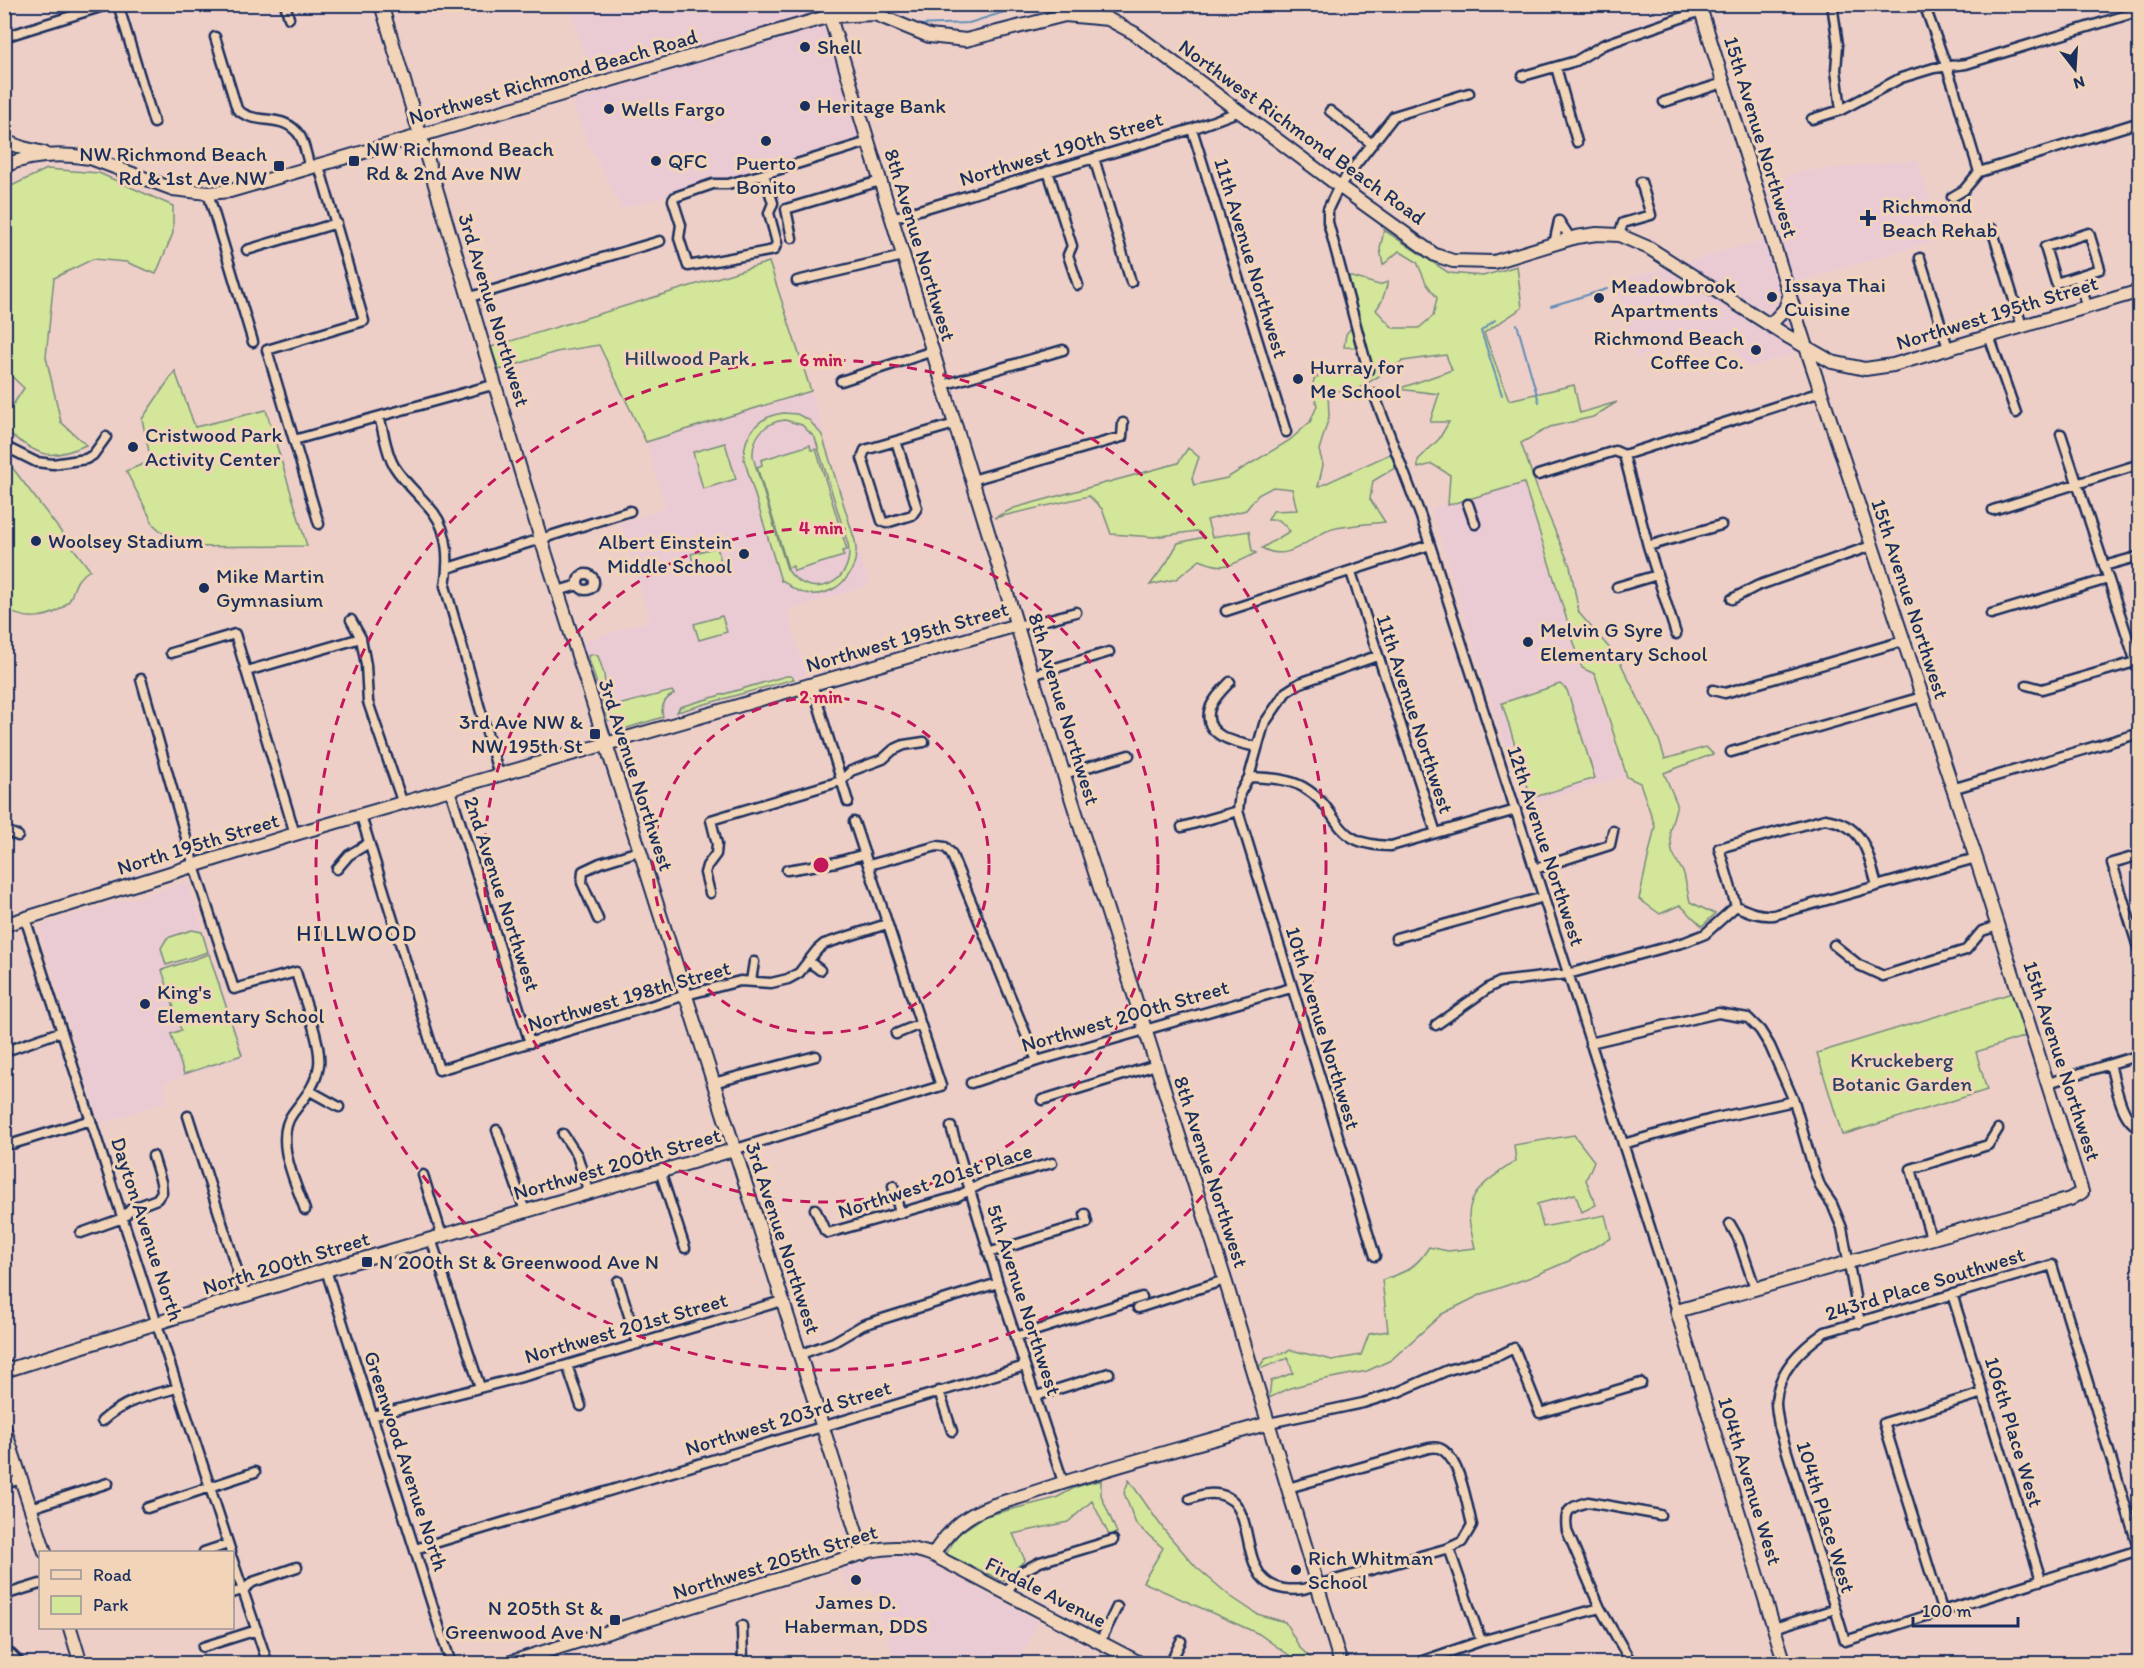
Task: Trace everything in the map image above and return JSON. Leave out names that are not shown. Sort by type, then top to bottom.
[{"type":"street","points":[[4,37],[110,4]]},
{"type":"street","points":[[118,4],[154,123]]},
{"type":"street","points":[[285,4],[290,18]]},
{"type":"street","name":"3rd Avenue Northwest","points":[[381,4],[541,539],[863,1554]]},
{"type":"street","points":[[828,10],[841,4]]},
{"type":"street","points":[[1832,4],[1838,45],[1836,70],[1841,110]]},
{"type":"street","points":[[1924,4],[1947,68],[1979,172]]},
{"type":"street","points":[[1523,76],[1576,61],[1603,45],[1700,8]]},
{"type":"street","name":"15th Avenue Northwest","points":[[1700,8],[1820,391],[1976,858],[2081,1185],[2082,1192],[2070,1199],[1931,1238]]},
{"type":"street","name":"Northwest Richmond Beach Road","points":[[51,155],[90,158],[173,189],[208,193],[230,191],[421,136],[828,10],[873,9],[929,36],[966,40],[1065,15],[1108,19],[1134,33],[1435,255],[1453,261],[1494,262],[1571,238],[1598,234],[1619,235],[1649,248],[1832,362],[1865,369]]},
{"type":"street","name":"8th Avenue Northwest","points":[[828,10],[1032,675],[1225,1280],[1341,1664]]},
{"type":"street","points":[[1812,118],[1841,110],[1901,78],[1934,68],[1966,64],[2139,11]]},
{"type":"street","points":[[215,38],[237,109],[245,116],[281,121],[300,136],[337,223],[364,321],[267,350],[319,524]]},
{"type":"street","points":[[1556,67],[1577,142]]},
{"type":"street","points":[[1664,102],[1724,84]]},
{"type":"street","points":[[1368,370],[1328,222],[1328,209],[1339,186],[1394,116],[1469,93]]},
{"type":"street","name":"Northwest 190th Street","points":[[892,218],[1192,129],[1240,111]]},
{"type":"street","points":[[1330,111],[1372,144]]},
{"type":"street","points":[[1952,197],[1964,190],[1979,172],[2139,122]]},
{"type":"street","name":"11th Avenue Northwest","points":[[1192,129],[1286,432]]},
{"type":"street","points":[[4,141],[51,155]]},
{"type":"street","points":[[764,174],[772,203],[769,213],[777,243],[774,250],[687,266],[679,238],[681,225],[673,200],[675,197],[713,184],[728,184],[764,174],[868,142]]},
{"type":"street","points":[[6,163],[51,155]]},
{"type":"street","points":[[1094,158],[1131,282]]},
{"type":"street","points":[[1048,171],[1072,246],[1068,255],[1078,285]]},
{"type":"street","points":[[792,238],[786,208],[880,181]]},
{"type":"street","points":[[1619,235],[1623,223],[1651,215],[1641,182]]},
{"type":"street","points":[[208,193],[253,342]]},
{"type":"street","points":[[1554,244],[1559,221],[1571,238]]},
{"type":"street","points":[[247,250],[337,223]]},
{"type":"street","points":[[1992,229],[2022,326]]},
{"type":"street","points":[[2089,233],[2100,269],[2078,276],[2056,283],[2044,247],[2089,233]]},
{"type":"street","points":[[470,297],[660,241]]},
{"type":"street","points":[[797,281],[903,256]]},
{"type":"street","points":[[1920,258],[1947,348]]},
{"type":"street","points":[[2078,276],[2087,306]]},
{"type":"street","name":"Northwest 195th Street","points":[[1865,369],[1893,365],[2139,291]]},
{"type":"street","points":[[1770,325],[1785,309],[1790,297]]},
{"type":"street","points":[[1989,336],[2016,413]]},
{"type":"street","points":[[943,385],[1063,350]]},
{"type":"street","points":[[841,381],[933,351]]},
{"type":"street","points":[[1538,475],[1614,451],[1624,455],[1820,391],[1820,379],[1832,362]]},
{"type":"street","points":[[294,441],[496,384]]},
{"type":"street","name":"12th Avenue Northwest","points":[[1374,394],[1421,517],[1677,1311]]},
{"type":"street","name":"2nd Avenue Northwest","points":[[379,417],[393,465],[435,515],[447,553],[448,568],[445,586],[499,775]]},
{"type":"street","points":[[972,480],[1122,436],[1123,423]]},
{"type":"street","points":[[896,441],[917,508],[912,515],[886,523],[882,521],[862,458],[865,450],[896,441],[955,424]]},
{"type":"street","points":[[2061,434],[2139,675]]},
{"type":"street","points":[[4,446],[36,462],[53,464],[86,459],[93,455],[106,437]]},
{"type":"street","points":[[1624,455],[1648,546],[1676,634]]},
{"type":"street","points":[[1993,510],[2139,464]]},
{"type":"street","points":[[1468,504],[1475,524]]},
{"type":"street","points":[[448,568],[630,511]]},
{"type":"street","points":[[1648,546],[1721,525]]},
{"type":"street","points":[[1226,611],[1430,545]]},
{"type":"street","points":[[1732,600],[1757,586],[1871,546]]},
{"type":"street","points":[[2104,566],[2139,556]]},
{"type":"street","name":"11th Avenue Northwest","points":[[1351,572],[1436,833]]},
{"type":"street","points":[[1617,587],[1657,575]]},
{"type":"street","points":[[1991,614],[2108,579]]},
{"type":"street","points":[[558,591],[578,585]]},
{"type":"street","name":"Northwest 195th Street","points":[[403,804],[605,743],[1017,625],[1031,624],[1076,612]]},
{"type":"street","points":[[351,620],[361,638],[366,665],[368,702],[403,804]]},
{"type":"street","points":[[171,653],[235,634],[294,834]]},
{"type":"street","points":[[247,671],[361,638]]},
{"type":"street","points":[[1713,690],[1725,693],[1903,641]]},
{"type":"street","points":[[1032,675],[1109,652]]},
{"type":"street","points":[[1182,827],[1238,811],[1240,793],[1249,777],[1264,724],[1286,692],[1300,683],[1377,656]]},
{"type":"street","points":[[2027,685],[2042,689],[2135,662]]},
{"type":"street","points":[[141,679],[194,866],[234,988],[296,972],[320,1053],[319,1067],[310,1091],[291,1115],[285,1129],[284,1147],[305,1210]]},
{"type":"street","points":[[1230,681],[1210,709],[1212,727],[1221,737],[1257,747]]},
{"type":"street","points":[[812,684],[848,802]]},
{"type":"street","points":[[1731,753],[1922,697]]},
{"type":"street","points":[[1952,789],[2139,733]]},
{"type":"street","points":[[710,892],[705,873],[716,854],[717,844],[711,819],[841,781],[851,771],[883,759],[893,750],[924,741]]},
{"type":"street","points":[[1064,774],[1129,755]]},
{"type":"street","points":[[1249,777],[1291,782],[1304,787],[1317,798],[1350,838],[1364,844],[1391,846],[1516,810]]},
{"type":"street","name":"2nd Avenue Northwest","points":[[450,790],[530,1043]]},
{"type":"street","name":"North 195th Street","points":[[4,925],[294,834],[403,804]]},
{"type":"street","name":"10th Avenue Northwest","points":[[1238,811],[1375,1256]]},
{"type":"street","points":[[337,869],[349,855],[369,843],[361,816]]},
{"type":"street","points":[[1877,885],[1865,847],[1851,827],[1838,820],[1825,819],[1719,848],[1736,906],[1763,916],[1774,915],[1976,858]]},
{"type":"street","points":[[854,822],[920,1024],[896,1034]]},
{"type":"street","points":[[4,830],[18,836]]},
{"type":"street","points":[[1535,868],[1610,845],[1613,831]]},
{"type":"street","name":"Northwest 198th Street","points":[[369,843],[439,1070],[686,995],[740,981],[771,983],[788,979],[799,973],[824,944],[887,924]]},
{"type":"street","points":[[869,865],[937,846],[945,847],[951,853],[1037,1061]]},
{"type":"street","points":[[597,919],[582,883],[584,871],[600,863],[639,851]]},
{"type":"street","points":[[787,870],[837,862],[865,854]]},
{"type":"street","points":[[2139,855],[2112,863],[2139,954]]},
{"type":"street","points":[[1396,938],[1544,897]]},
{"type":"street","points":[[1436,1025],[1500,982],[1568,974],[1684,942],[1705,934],[1736,906]]},
{"type":"street","name":"Dayton Avenue North","points":[[25,918],[229,1548]]},
{"type":"street","points":[[1834,945],[1859,965],[1883,976],[1966,950],[1982,931],[1998,926]]},
{"type":"street","points":[[808,961],[820,970]]},
{"type":"street","points":[[751,981],[754,963]]},
{"type":"street","name":"Northwest 200th Street","points":[[972,1083],[1037,1061],[1291,988]]},
{"type":"street","points":[[1590,1042],[1718,1013],[1748,1018],[1760,1030],[1770,1046],[1794,1101],[1813,1167],[1842,1228],[1860,1323]]},
{"type":"street","name":"Northwest 200th Street","points":[[436,1238],[940,1086],[920,1024]]},
{"type":"street","points":[[6,1051],[62,1031]]},
{"type":"street","points":[[2048,1083],[2139,1055]]},
{"type":"street","points":[[713,1083],[816,1056]]},
{"type":"street","points":[[2110,1064],[2127,1118],[2133,1125],[2139,1127]]},
{"type":"street","points":[[1042,1100],[1156,1065]]},
{"type":"street","points":[[310,1091],[339,1107]]},
{"type":"street","points":[[1623,1144],[1712,1119],[1794,1101]]},
{"type":"street","points":[[188,1116],[245,1296]]},
{"type":"street","points":[[12,1144],[91,1120]]},
{"type":"street","name":"5th Avenue Northwest","points":[[951,1127],[988,1253],[1064,1482]]},
{"type":"street","points":[[1677,1311],[1931,1238],[1911,1169],[1988,1145],[1998,1129]]},
{"type":"street","points":[[497,1130],[525,1211]]},
{"type":"street","points":[[563,1134],[577,1155],[589,1192]]},
{"type":"street","points":[[81,1233],[123,1218],[131,1209],[157,1199],[162,1192],[153,1156]]},
{"type":"street","name":"Northwest 201st Place","points":[[815,1209],[828,1233],[956,1197],[985,1182],[1052,1163]]},
{"type":"street","points":[[660,1171],[685,1248]]},
{"type":"street","points":[[423,1175],[436,1238],[480,1387]]},
{"type":"street","points":[[893,1186],[900,1213]]},
{"type":"street","points":[[988,1253],[1086,1223],[1085,1214]]},
{"type":"street","points":[[1730,1224],[1755,1288]]},
{"type":"street","name":"North 200th Street","points":[[4,1371],[436,1238]]},
{"type":"street","name":"243rd Place Southwest","points":[[1776,1402],[1781,1380],[1788,1365],[1803,1347],[1825,1332],[2052,1265],[2139,1550]]},
{"type":"street","name":"Greenwood Avenue North","points":[[326,1270],[451,1664]]},
{"type":"street","points":[[1138,1308],[1225,1280]]},
{"type":"street","points":[[618,1281],[638,1344]]},
{"type":"street","points":[[801,1354],[834,1342],[863,1325],[998,1283]]},
{"type":"street","name":"106th Place West","points":[[1952,1294],[2041,1580]]},
{"type":"street","points":[[1015,1337],[1142,1297]]},
{"type":"street","name":"Northwest 201st Street","points":[[372,1416],[567,1365],[782,1301]]},
{"type":"street","name":"104th Avenue West","points":[[1677,1311],[1785,1664]]},
{"type":"street","points":[[933,1555],[942,1540],[968,1517],[1064,1482],[1269,1423],[1363,1403],[1389,1395],[1448,1370],[1500,1355],[1514,1348],[1540,1413],[1641,1383]]},
{"type":"street","points":[[567,1365],[581,1406]]},
{"type":"street","name":"Northwest 203rd Street","points":[[415,1549],[1025,1366]]},
{"type":"street","points":[[1036,1396],[1109,1373]]},
{"type":"street","points":[[102,1421],[117,1408],[129,1402],[178,1388]]},
{"type":"street","points":[[939,1391],[952,1431]]},
{"type":"street","points":[[1983,1393],[1884,1423],[1942,1610],[2139,1550]]},
{"type":"street","name":"104th Place West","points":[[1776,1402],[1779,1426],[1845,1641],[1942,1610]]},
{"type":"street","points":[[4,1427],[45,1551]]},
{"type":"street","points":[[1190,1498],[1216,1494],[1237,1506],[1246,1526],[1257,1573],[1267,1582],[1282,1589],[1293,1590],[1318,1585],[1449,1548],[1462,1542],[1472,1525],[1459,1474],[1444,1450],[1438,1447],[1288,1488]]},
{"type":"street","points":[[147,1508],[255,1472]]},
{"type":"street","points":[[4,1484],[22,1479]]},
{"type":"street","points":[[31,1508],[108,1483]]},
{"type":"street","points":[[1632,1664],[1600,1608],[1567,1531],[1565,1520],[1568,1510],[1587,1502],[1660,1515]]},
{"type":"street","points":[[1006,1593],[1021,1572],[1040,1562],[1113,1540]]},
{"type":"street","name":"Northwest 205th Street","points":[[505,1664],[885,1548],[903,1547],[933,1555]]},
{"type":"street","points":[[210,1551],[229,1548]]},
{"type":"street","points":[[1449,1548],[1481,1641]]},
{"type":"street","name":"Firdale Avenue","points":[[933,1555],[1142,1664]]},
{"type":"street","points":[[234,1564],[268,1664]]},
{"type":"street","points":[[234,1592],[243,1590],[253,1582],[297,1567]]},
{"type":"street","points":[[4,1595],[39,1584]]},
{"type":"street","points":[[1100,1642],[1117,1607]]},
{"type":"street","points":[[1414,1664],[1481,1641],[1600,1608]]},
{"type":"street","points":[[1774,1628],[1835,1610]]},
{"type":"street","points":[[742,1626],[743,1664]]},
{"type":"street","points":[[70,1629],[81,1664]]},
{"type":"street","points":[[203,1647],[257,1630]]},
{"type":"street","points":[[1170,1664],[1181,1641]]},
{"type":"street","points":[[8,1655],[21,1664]]},
{"type":"shaded area","points":[[569,5],[820,5],[861,138],[622,209],[588,143],[572,103],[590,72]]},
{"type":"shaded area","points":[[1918,160],[1941,239],[1794,283],[1811,340],[1792,354],[1748,368],[1731,339],[1716,335],[1636,358],[1616,282],[1763,240],[1749,191],[1803,171]]},
{"type":"shaded area","points":[[2140,229],[2139,270],[2128,232]]},
{"type":"shaded area","name":"Albert Einstein Middle School","points":[[811,391],[869,585],[787,611],[806,675],[616,732],[606,723],[582,642],[650,620],[620,523],[666,508],[646,442]]},
{"type":"shaded area","name":"Melvin G Syre Elementary School","points":[[1531,478],[1624,776],[1524,807],[1431,508]]},
{"type":"shaded area","name":"King's Elementary School","points":[[187,881],[245,1057],[164,1083],[166,1102],[100,1124],[40,932],[41,925],[135,899]]},
{"type":"shaded area","points":[[884,1557],[908,1557],[928,1563],[1039,1621],[1018,1663],[895,1663],[872,1587],[851,1593],[841,1569]]},
{"type":"green space","points":[[47,169],[99,173],[173,206],[173,233],[156,274],[126,262],[93,259],[54,278],[46,357],[61,422],[86,445],[72,451],[52,455],[35,450],[5,431],[5,417],[24,388],[5,370],[5,189]]},
{"type":"green space","points":[[1384,230],[1449,273],[1483,276],[1517,266],[1522,308],[1484,333],[1509,400],[1574,385],[1580,413],[1617,402],[1593,417],[1550,427],[1521,443],[1538,491],[1570,566],[1579,613],[1618,658],[1659,740],[1665,759],[1706,747],[1713,754],[1664,773],[1677,804],[1670,830],[1672,852],[1684,874],[1690,902],[1715,914],[1702,926],[1680,905],[1660,914],[1639,899],[1655,826],[1640,783],[1627,777],[1595,674],[1582,668],[1524,483],[1448,505],[1450,475],[1432,464],[1418,468],[1418,460],[1439,439],[1449,422],[1430,422],[1439,394],[1398,389],[1452,370],[1446,355],[1403,361],[1358,389],[1328,392],[1329,417],[1319,450],[1323,465],[1318,487],[1392,453],[1395,468],[1373,481],[1370,499],[1385,522],[1332,529],[1290,551],[1272,552],[1262,548],[1290,531],[1279,520],[1268,520],[1273,511],[1297,510],[1292,489],[1273,487],[1258,495],[1246,510],[1207,520],[1212,537],[1249,531],[1252,551],[1256,553],[1241,561],[1222,566],[1200,560],[1176,579],[1150,585],[1178,543],[1204,537],[1197,531],[1154,537],[1111,534],[1102,509],[1089,496],[994,518],[1014,508],[1178,463],[1188,448],[1199,457],[1192,478],[1194,485],[1227,478],[1290,440],[1310,422],[1317,406],[1312,386],[1315,377],[1335,374],[1352,375],[1369,358],[1365,348],[1344,347],[1346,334],[1357,321],[1346,275],[1379,285],[1388,282],[1382,301],[1376,310],[1393,328],[1419,328],[1433,316],[1437,298],[1426,283],[1417,262],[1399,251],[1383,265],[1380,249]]},
{"type":"green space","name":"Hillwood Park","points":[[769,262],[811,391],[646,442],[599,345],[556,352],[499,370],[491,347]]},
{"type":"green space","points":[[175,371],[195,427],[266,410],[307,546],[179,547],[154,525],[126,471],[151,461],[142,419]]},
{"type":"green space","points":[[797,414],[809,420],[822,435],[855,541],[856,556],[852,570],[834,589],[822,593],[809,594],[796,590],[781,581],[744,459],[746,442],[754,428],[774,415]],"holes":[[[785,420],[802,425],[815,438],[848,544],[849,558],[845,570],[829,584],[818,587],[807,585],[796,579],[787,569],[753,457],[757,437],[766,427]]]},
{"type":"green space","points":[[725,443],[736,479],[703,489],[693,452]]},
{"type":"green space","points":[[810,445],[811,450],[816,449],[847,550],[842,551],[844,556],[794,571],[793,566],[788,568],[757,467],[762,465],[761,460]]},
{"type":"green space","name":"Woolsey Stadium","points":[[5,458],[90,570],[77,581],[69,601],[47,615],[29,617],[5,608]]},
{"type":"green space","points":[[717,547],[722,565],[696,573],[691,554]]},
{"type":"green space","points":[[722,616],[727,632],[699,640],[694,624]]},
{"type":"green space","points":[[594,654],[598,656],[608,696],[618,705],[672,691],[674,694],[665,701],[663,706],[663,717],[624,729],[618,721],[608,720],[588,656]]},
{"type":"green space","points":[[786,676],[794,679],[677,712],[680,707]]},
{"type":"green space","points":[[1560,684],[1567,690],[1595,778],[1535,797],[1530,794],[1502,703]]},
{"type":"green space","points":[[192,930],[202,932],[208,952],[166,965],[161,948],[167,938]]},
{"type":"green space","points":[[209,954],[242,1055],[184,1074],[171,1034],[181,1030],[162,970]]},
{"type":"green space","name":"Kruckeberg Botanic Garden","points":[[2012,993],[2026,1036],[1976,1052],[1987,1090],[1842,1135],[1817,1053]]},
{"type":"green space","points":[[1574,1135],[1594,1161],[1586,1180],[1596,1205],[1582,1212],[1575,1194],[1537,1204],[1543,1227],[1605,1215],[1611,1238],[1571,1260],[1482,1294],[1442,1314],[1391,1360],[1367,1371],[1290,1388],[1269,1398],[1271,1381],[1293,1373],[1288,1358],[1257,1370],[1265,1359],[1291,1350],[1332,1360],[1361,1355],[1369,1334],[1388,1331],[1382,1280],[1409,1269],[1429,1247],[1448,1251],[1475,1248],[1470,1228],[1470,1206],[1485,1183],[1516,1161],[1514,1145]]},
{"type":"green space","points":[[1101,1480],[1101,1495],[1117,1533],[1109,1535],[1092,1501],[1068,1522],[1013,1534],[1025,1560],[1003,1581],[946,1554],[958,1534],[985,1516],[1056,1498],[1076,1487]]},
{"type":"green space","points":[[1129,1480],[1164,1530],[1196,1567],[1230,1596],[1257,1614],[1285,1622],[1300,1648],[1316,1663],[1298,1663],[1259,1634],[1143,1582],[1163,1548],[1136,1524],[1124,1493]]},
{"type":"waterway","points":[[916,25],[969,23],[1030,4]]},
{"type":"waterway","points":[[1551,306],[1607,289]]},
{"type":"waterway","points":[[1495,320],[1481,331],[1502,395]]},
{"type":"waterway","points":[[1517,324],[1539,402]]},
{"type":"place","name":"Shell","points":[[805,47]]},
{"type":"place","name":"Heritage Bank","points":[[805,106]]},
{"type":"place","name":"Wells Fargo","points":[[609,109]]},
{"type":"place","name":"Puerto Bonito","points":[[766,141]]},
{"type":"place","name":"NW Richmond Beach Rd & 2nd Ave NW","points":[[354,161]]},
{"type":"place","name":"QFC","points":[[656,161]]},
{"type":"place","name":"NW Richmond Beach Rd & 1st Ave NW","points":[[279,166]]},
{"type":"place","name":"Richmond Beach Rehab","points":[[1868,218]]},
{"type":"place","name":"Issaya Thai Cuisine","points":[[1772,297]]},
{"type":"place","name":"Meadowbrook Apartments","points":[[1599,298]]},
{"type":"place","name":"Richmond Beach Coffee Co.","points":[[1756,350]]},
{"type":"place","name":"Hurray for Me School","points":[[1298,379]]},
{"type":"place","name":"Cristwood Park Activity Center","points":[[133,447]]},
{"type":"place","name":"Woolsey Stadium","points":[[36,541]]},
{"type":"place","name":"Albert Einstein Middle School","points":[[744,554]]},
{"type":"place","name":"Mike Martin Gymnasium","points":[[204,588]]},
{"type":"place","name":"Melvin G Syre Elementary School","points":[[1528,642]]},
{"type":"place","name":"3rd Ave NW & NW 195th St","points":[[595,734]]},
{"type":"place","name":"King's Elementary School","points":[[145,1004]]},
{"type":"place","name":"N 200th St & Greenwood Ave N","points":[[367,1262]]},
{"type":"place","name":"Rich Whitman School","points":[[1296,1570]]},
{"type":"place","name":"James D. Haberman, DDS","points":[[856,1580]]},
{"type":"place","name":"N 205th St & Greenwood Ave N","points":[[615,1620]]},
{"type":"district","name":"HILLWOOD","points":[[357,933]]}]
